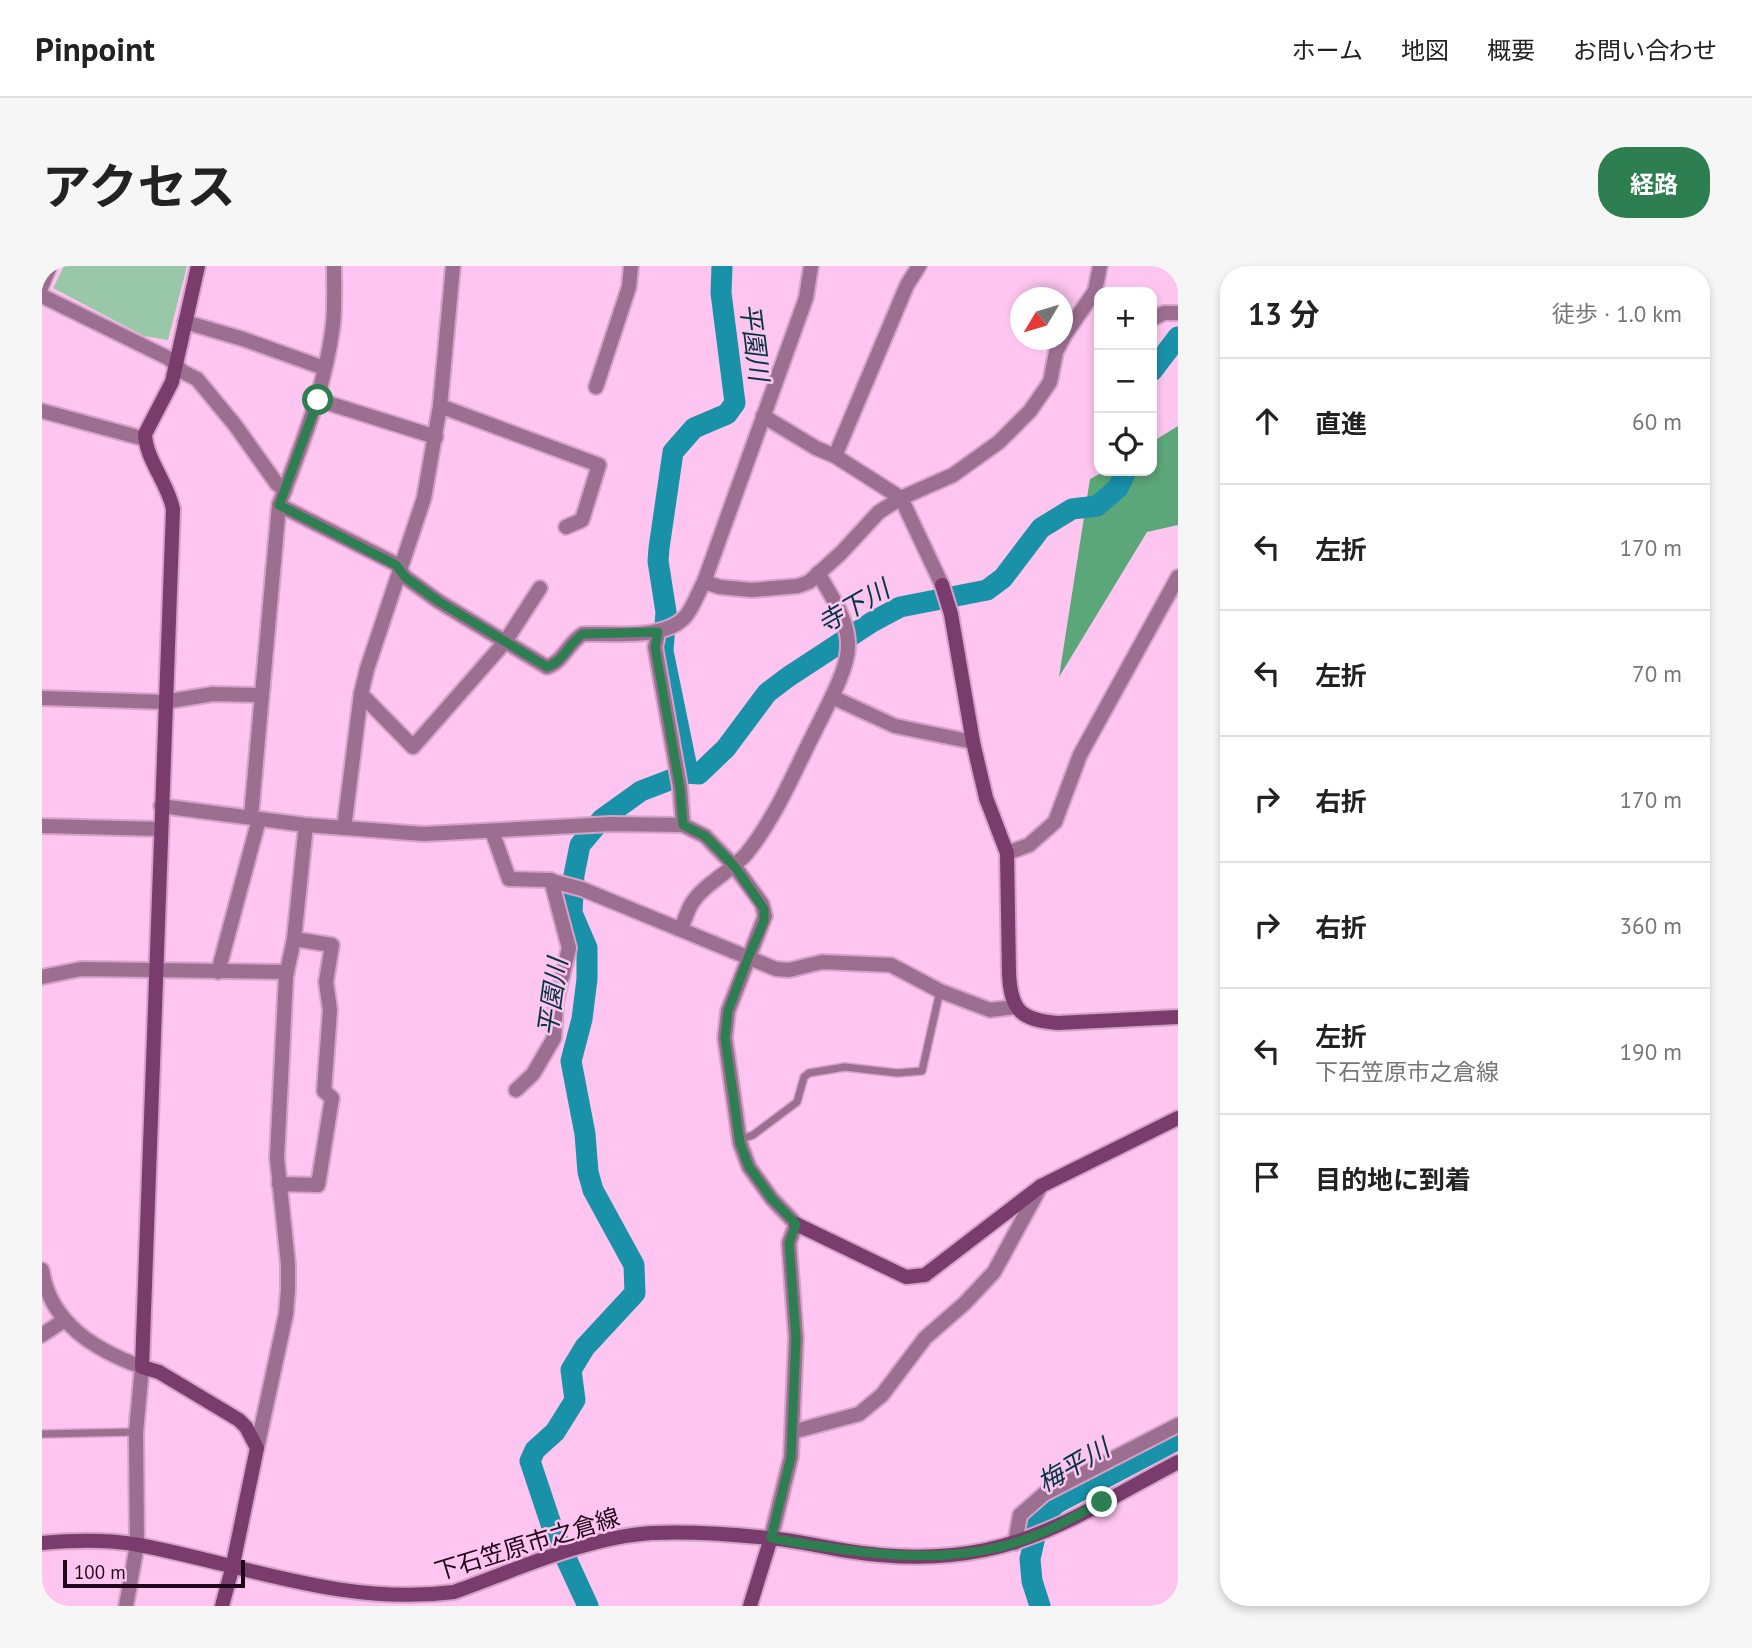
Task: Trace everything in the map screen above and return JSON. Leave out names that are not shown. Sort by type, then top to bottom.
[{"type":"street","points":[[126,1606],[137,1545],[136,1432],[142,1367],[173,509],[145,434],[172,382],[198,266]]},
{"type":"street","points":[[218,972],[255,818],[261,695],[279,505],[318,400],[333,322],[334,266]]},
{"type":"street","points":[[344,828],[361,694],[367,669],[424,498],[440,406],[453,266]]},
{"type":"street","points":[[596,387],[629,286],[631,266]]},
{"type":"street","points":[[279,505],[396,565],[438,601],[547,667],[555,665],[583,634],[658,632],[674,626],[687,615],[704,582],[806,298],[811,266]]},
{"type":"street","points":[[835,456],[907,285],[919,266]]},
{"type":"street","points":[[1098,287],[1100,266]]},
{"type":"street","points":[[42,295],[168,358],[183,372],[197,379],[235,425],[277,484],[285,490]]},
{"type":"street","points":[[704,582],[720,587],[752,590],[798,586],[808,582],[879,512],[901,498],[953,475],[999,442],[1030,411],[1050,382],[1056,352],[1064,336],[1094,296]]},
{"type":"street","points":[[1157,316],[1164,313],[1178,313]]},
{"type":"street","points":[[185,322],[324,368]]},
{"type":"street","points":[[318,400],[436,436]]},
{"type":"street","points":[[440,406],[599,465],[582,520],[566,527]]},
{"type":"street","points":[[42,411],[145,439]]},
{"type":"street","points":[[763,416],[816,448],[835,456],[901,498],[942,585],[951,614],[973,742],[986,798],[1007,853],[1009,974],[1015,1007],[1039,1022],[1178,1017]]},
{"type":"street","points":[[681,928],[692,903],[706,888],[735,867],[773,816],[832,697],[848,648],[846,630],[840,611],[818,573]]},
{"type":"street","points":[[1007,853],[1029,845],[1055,822],[1080,755],[1178,577]]},
{"type":"street","points":[[361,694],[413,747],[505,642],[540,588]]},
{"type":"street","points":[[658,632],[655,647],[680,788],[683,825]]},
{"type":"street","points":[[42,698],[164,702],[213,694],[261,695]]},
{"type":"street","points":[[832,697],[895,726],[973,742]]},
{"type":"street","points":[[161,806],[306,825],[424,834],[611,824],[683,825],[705,836],[735,867],[764,909],[764,921],[728,1011],[725,1038],[739,1140],[749,1167],[772,1199],[796,1224],[906,1277],[925,1275],[1041,1186],[1178,1118]]},
{"type":"street","points":[[222,1606],[286,1314],[288,1264],[277,1158],[287,972],[294,939],[306,825]]},
{"type":"street","points":[[42,826],[160,829]]},
{"type":"street","points":[[492,831],[509,879],[557,882],[582,889],[776,969],[789,970],[822,962],[891,965],[940,991],[990,1010],[1015,1007]]},
{"type":"street","points":[[516,1090],[533,1074],[554,1038],[556,1002],[569,948],[557,882]]},
{"type":"street","points":[[279,1184],[318,1185],[332,1098],[324,1091],[330,1010],[326,982],[332,945],[294,939]]},
{"type":"street","points":[[42,977],[81,969],[287,972]]},
{"type":"street","points":[[792,1432],[859,1414],[883,1395],[925,1338],[965,1303],[994,1272],[1041,1186]]},
{"type":"street","points":[[750,1606],[771,1538],[791,1457],[796,1338],[789,1243],[796,1224]]},
{"type":"street","points":[[42,1270],[46,1289],[63,1321],[121,1360],[159,1372],[239,1420],[252,1436],[257,1448]]},
{"type":"street","points":[[42,1335],[63,1321]]},
{"type":"street","points":[[1017,1542],[1020,1516],[1044,1494],[1178,1425]]},
{"type":"street","name":"下石笠原市之倉線","points":[[42,1543],[77,1540],[137,1545],[347,1599],[396,1601],[435,1597],[580,1548],[622,1537],[652,1534],[771,1538],[850,1552],[938,1557],[1017,1542],[1052,1529],[1178,1462]]},
{"type":"lane","points":[[42,295],[54,266]]},
{"type":"lane","points":[[739,1140],[753,1135],[797,1102],[804,1077],[809,1073],[845,1067],[897,1073],[922,1071],[940,991]]},
{"type":"lane","points":[[42,1434],[136,1432]]},
{"type":"green space","points":[[64,266],[187,266],[168,340],[144,336],[53,288]]},
{"type":"green space","points":[[1178,426],[1178,525],[1147,532],[1059,677],[1090,479],[1096,476],[1157,476],[1157,439]]},
{"type":"waterway","name":"平園川","points":[[688,773],[663,651],[666,612],[658,561],[673,452],[694,428],[727,414],[735,403],[721,293],[722,266]]},
{"type":"waterway","name":"寺下川","points":[[1157,364],[1178,337]]},
{"type":"waterway","name":"寺下川","points":[[688,773],[699,774],[726,748],[767,693],[788,677],[872,622],[900,607],[987,590],[1003,578],[1041,528],[1072,509],[1097,506],[1118,488],[1124,476]]},
{"type":"waterway","name":"平園川","points":[[588,1606],[553,1530],[530,1461],[535,1450],[555,1432],[575,1400],[571,1370],[585,1347],[635,1293],[634,1265],[593,1190],[588,1172],[585,1134],[571,1061],[582,1019],[587,979],[587,948],[572,913],[574,875],[580,845],[602,819],[641,791],[688,773]]},
{"type":"waterway","name":"梅平川","points":[[1040,1606],[1032,1581],[1030,1559],[1039,1519],[1057,1503],[1178,1439]]},
{"type":"route","points":[[318,400],[279,505],[396,565],[405,577],[438,601],[547,667],[555,665],[583,634],[658,632],[655,647],[680,788],[683,825],[705,836],[735,867],[762,904],[765,916],[728,1011],[725,1038],[740,1143],[749,1167],[772,1199],[796,1224],[789,1243],[796,1338],[791,1457],[771,1538],[850,1552],[938,1557],[1020,1542],[1052,1529],[1102,1502]]}]
